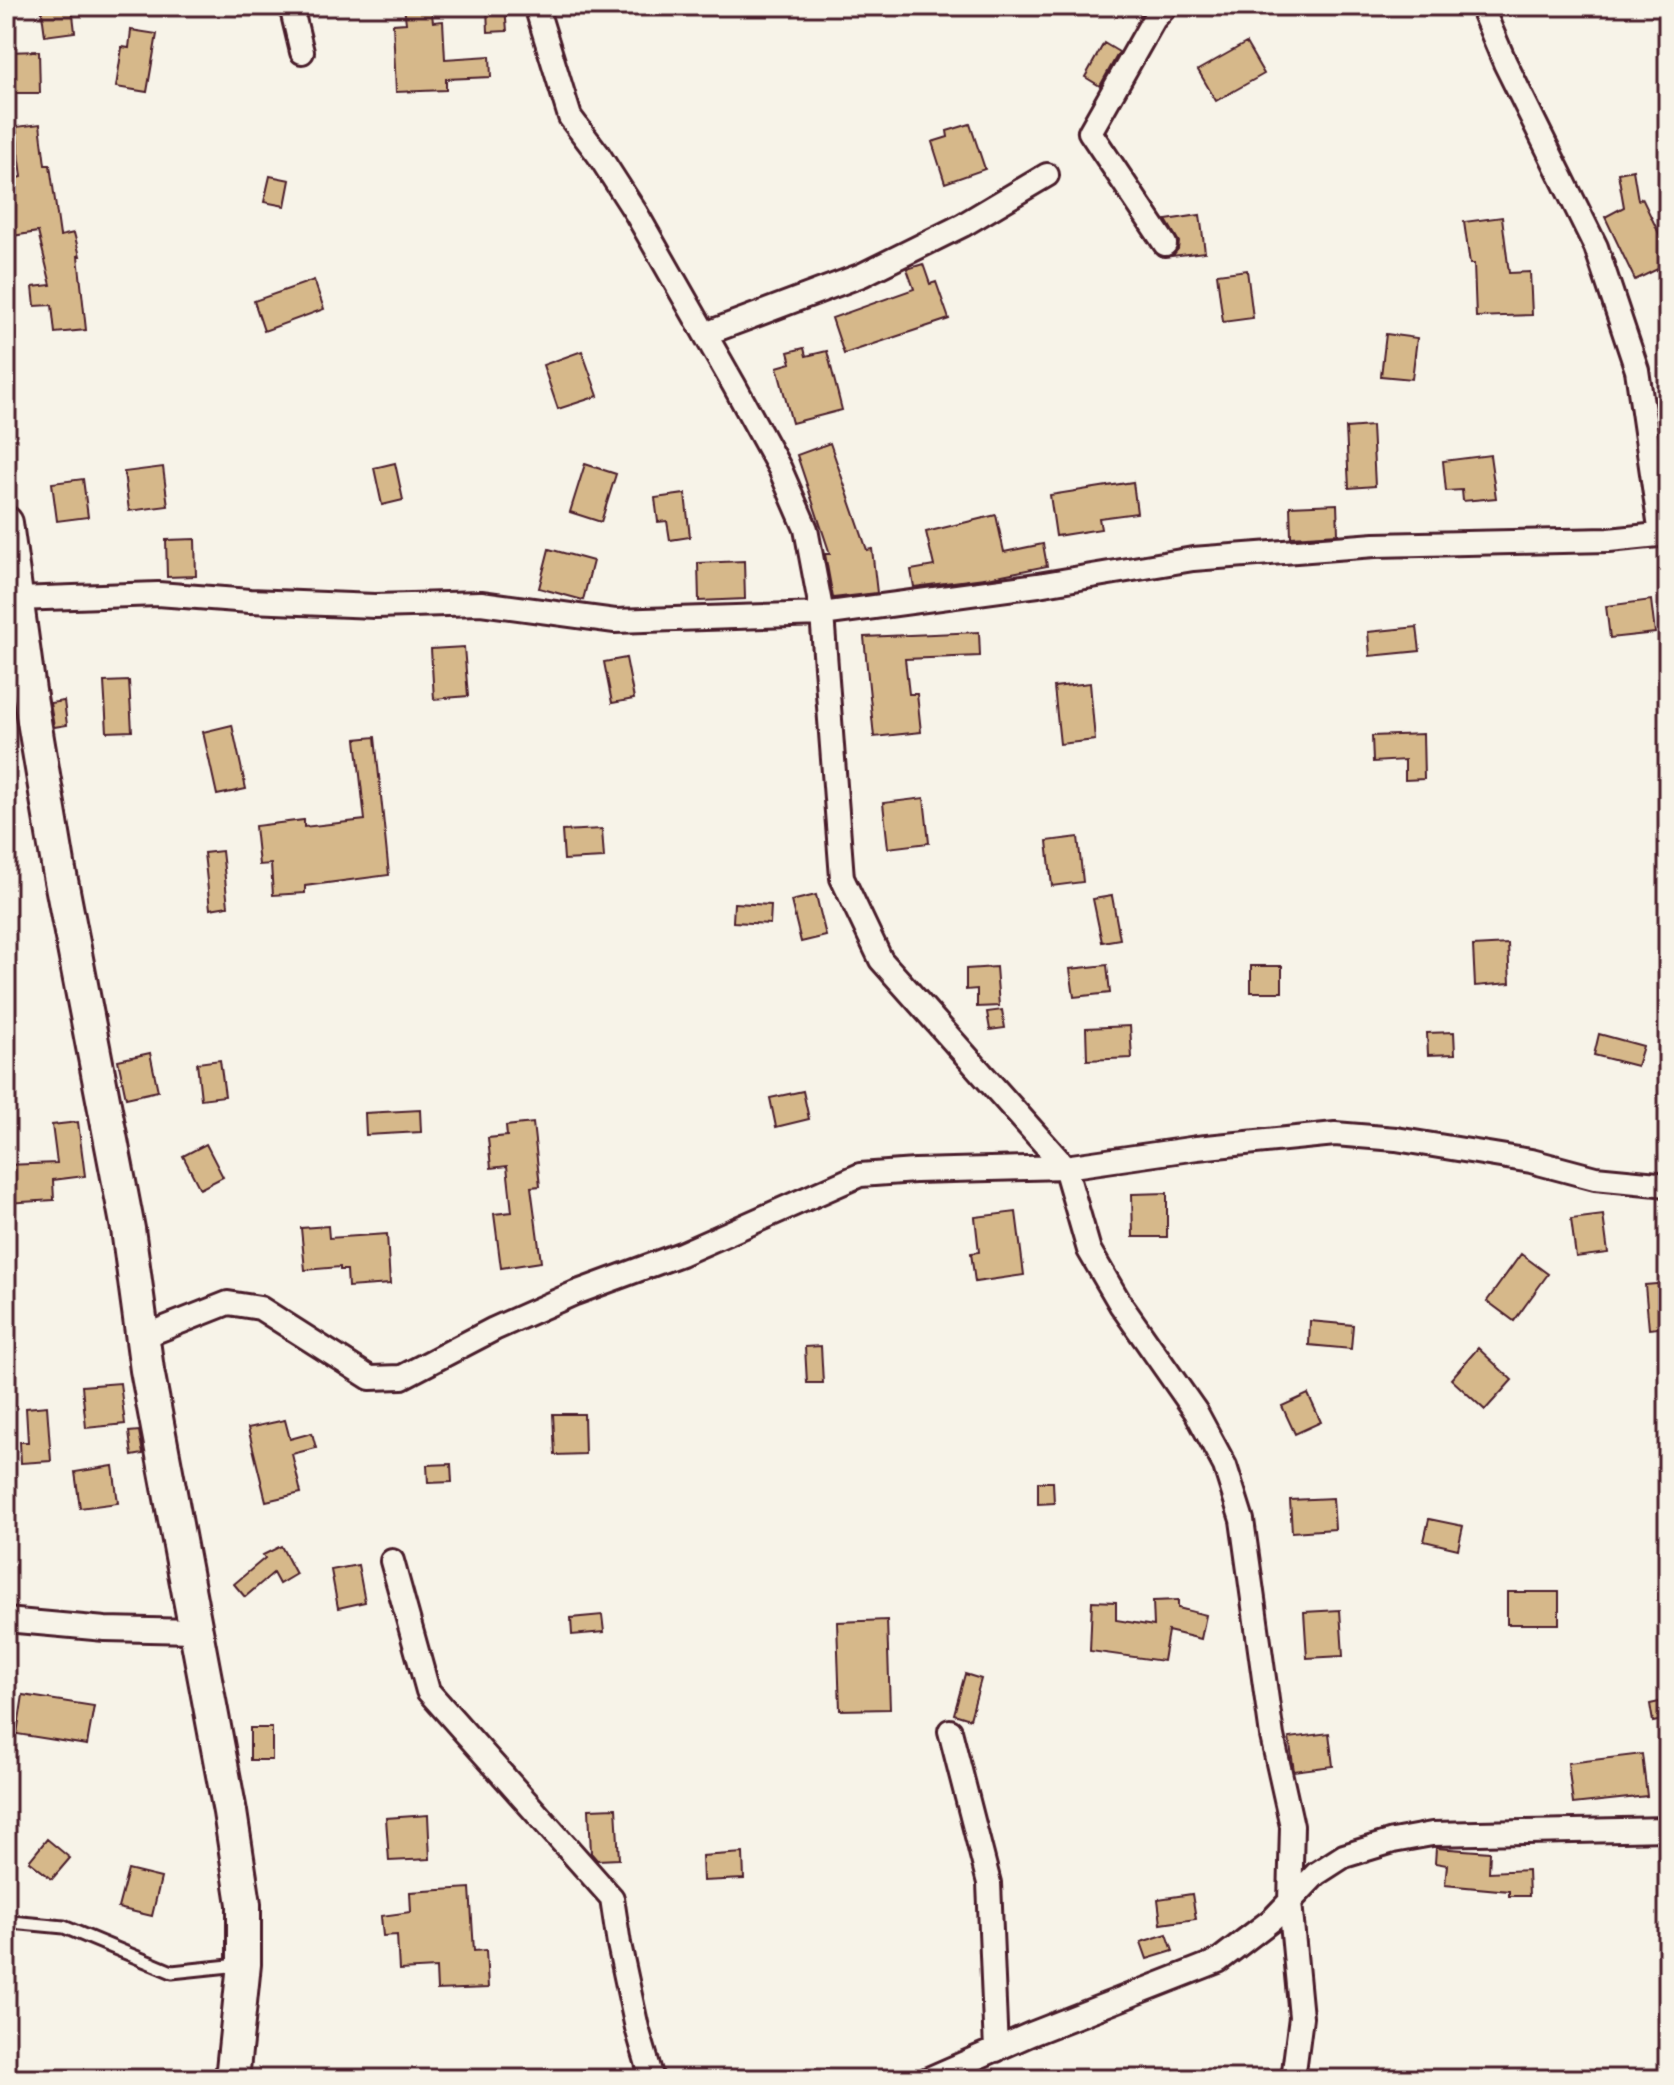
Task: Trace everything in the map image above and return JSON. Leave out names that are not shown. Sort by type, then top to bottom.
[{"type":"street","points":[[291,6],[302,52]]},
{"type":"street","points":[[536,6],[570,117],[628,201],[705,334],[796,502],[806,529],[822,614],[842,878],[881,960],[1065,1167],[1089,1250],[1121,1305],[1196,1412],[1225,1466],[1242,1520],[1272,1736],[1292,1826],[1290,1902],[1301,2017],[1293,2079]]},
{"type":"street","points":[[1165,244],[1090,132],[1154,19],[1166,6]]},
{"type":"street","points":[[17,599],[158,594],[375,606],[481,603],[615,621],[822,614],[1038,585],[1193,559],[1375,545],[1594,540],[1665,535],[1637,370],[1596,247],[1505,63],[1481,6]]},
{"type":"street","points":[[705,334],[862,275],[963,225],[1047,175]]},
{"type":"street","points":[[6,523],[17,599],[17,689],[59,870],[128,1229],[142,1337],[194,1631],[230,1812],[244,1904],[244,1964],[232,2079]]},
{"type":"street","points":[[142,1337],[228,1303],[260,1308],[370,1378],[402,1377],[575,1293],[681,1254],[860,1175],[1065,1167],[1197,1148],[1335,1134],[1396,1139],[1531,1161],[1595,1178],[1668,1185]]},
{"type":"street","points":[[392,1561],[428,1691],[612,1898],[631,2000],[652,2079]]},
{"type":"street","points":[[6,1620],[105,1629],[194,1631]]},
{"type":"street","points":[[950,1731],[989,1883],[996,2050]]},
{"type":"street","points":[[928,2079],[1218,1961],[1273,1919],[1316,1874],[1344,1856],[1393,1841],[1432,1834],[1668,1829]]},
{"type":"lane","points":[[11,1922],[64,1927],[172,1972],[244,1964]]},
{"type":"building","points":[[41,6],[72,6],[75,32],[45,36]]},
{"type":"building","points":[[404,6],[431,6],[433,22],[443,21],[445,59],[490,56],[491,77],[446,79],[446,90],[396,92],[393,24],[406,23]]},
{"type":"building","points":[[505,7],[507,31],[488,32],[487,8]]},
{"type":"building","points":[[131,30],[157,34],[147,92],[116,87],[122,47],[129,48]]},
{"type":"building","points":[[1104,43],[1119,52],[1100,86],[1085,77]]},
{"type":"building","points":[[1246,43],[1264,74],[1216,101],[1198,70]]},
{"type":"building","points":[[39,51],[40,93],[6,93],[6,52]]},
{"type":"building","points":[[40,124],[45,165],[50,165],[60,236],[74,233],[80,256],[86,330],[55,333],[52,305],[35,306],[33,287],[51,285],[38,232],[6,237],[6,180],[22,177],[16,127]]},
{"type":"building","points":[[970,124],[985,169],[945,183],[932,142],[948,137],[947,131]]},
{"type":"building","points":[[1633,170],[1638,200],[1642,198],[1668,252],[1668,264],[1635,280],[1605,217],[1624,207],[1618,173]]},
{"type":"building","points":[[270,176],[290,180],[285,206],[264,202]]},
{"type":"building","points":[[1200,215],[1205,252],[1172,256],[1179,242],[1166,220]]},
{"type":"building","points":[[1502,217],[1509,273],[1530,272],[1532,315],[1476,317],[1474,264],[1470,264],[1464,222]]},
{"type":"building","points":[[923,264],[930,284],[936,282],[949,319],[844,354],[832,318],[914,289],[907,269]]},
{"type":"building","points":[[1247,270],[1253,318],[1223,322],[1217,274]]},
{"type":"building","points":[[314,280],[324,309],[264,331],[254,301]]},
{"type":"building","points":[[1386,334],[1417,338],[1412,379],[1381,376]]},
{"type":"building","points":[[804,348],[806,356],[827,351],[842,410],[792,423],[777,367],[791,363],[788,352]]},
{"type":"building","points":[[582,351],[598,396],[558,409],[543,365]]},
{"type":"building","points":[[1372,426],[1375,486],[1349,488],[1346,428]]},
{"type":"building","points":[[830,443],[867,550],[872,549],[877,593],[833,598],[825,554],[830,554],[797,455]]},
{"type":"building","points":[[1490,455],[1496,498],[1463,501],[1462,490],[1446,491],[1443,461]]},
{"type":"building","points":[[395,463],[403,500],[382,505],[374,468]]},
{"type":"building","points":[[585,464],[616,474],[601,522],[570,512]]},
{"type":"building","points":[[163,467],[168,506],[129,511],[124,472]]},
{"type":"building","points":[[83,479],[88,517],[57,521],[52,483]]},
{"type":"building","points":[[1133,482],[1137,513],[1099,518],[1101,529],[1056,536],[1050,495]]},
{"type":"building","points":[[685,494],[690,537],[670,540],[667,521],[658,522],[655,498]]},
{"type":"building","points":[[1337,504],[1338,534],[1291,537],[1290,506]]},
{"type":"building","points":[[996,515],[1004,552],[1043,544],[1047,566],[914,587],[911,570],[934,566],[926,532]]},
{"type":"building","points":[[195,539],[196,576],[167,577],[166,540]]},
{"type":"building","points":[[549,549],[593,561],[583,600],[539,588]]},
{"type":"building","points":[[744,561],[745,599],[699,601],[698,563]]},
{"type":"building","points":[[1651,600],[1655,633],[1610,638],[1606,606]]},
{"type":"building","points":[[1417,627],[1420,651],[1370,656],[1368,632]]},
{"type":"building","points":[[979,632],[980,656],[905,659],[909,694],[917,694],[921,732],[874,737],[864,637]]},
{"type":"building","points":[[464,647],[468,696],[434,699],[431,649]]},
{"type":"building","points":[[626,658],[634,699],[612,703],[604,662]]},
{"type":"building","points":[[129,681],[132,731],[107,732],[104,682]]},
{"type":"building","points":[[1090,683],[1095,740],[1060,744],[1054,687]]},
{"type":"building","points":[[64,701],[67,725],[54,727],[50,703]]},
{"type":"building","points":[[232,725],[246,789],[217,795],[203,732]]},
{"type":"building","points":[[1423,734],[1424,779],[1405,780],[1405,760],[1373,762],[1372,736]]},
{"type":"building","points":[[375,737],[389,875],[305,886],[305,893],[273,895],[271,864],[259,865],[255,826],[304,820],[304,827],[365,820],[356,739]]},
{"type":"building","points":[[924,798],[929,843],[888,848],[883,803]]},
{"type":"building","points":[[602,829],[604,858],[564,860],[562,831]]},
{"type":"building","points":[[1078,837],[1083,882],[1052,886],[1047,841]]},
{"type":"building","points":[[222,851],[228,906],[210,909],[204,853]]},
{"type":"building","points":[[816,895],[826,936],[801,942],[791,901]]},
{"type":"building","points":[[1112,896],[1120,939],[1102,942],[1093,899]]},
{"type":"building","points":[[734,903],[771,905],[770,924],[733,922]]},
{"type":"building","points":[[1508,944],[1510,983],[1475,986],[1473,946]]},
{"type":"building","points":[[1107,965],[1110,993],[1074,997],[1070,969]]},
{"type":"building","points":[[1251,966],[1282,966],[1282,992],[1251,992]]},
{"type":"building","points":[[996,967],[999,1006],[977,1007],[977,989],[966,990],[966,969]]},
{"type":"building","points":[[1002,1010],[1005,1028],[990,1030],[987,1012]]},
{"type":"building","points":[[1130,1026],[1132,1058],[1087,1060],[1086,1028]]},
{"type":"building","points":[[1454,1032],[1455,1054],[1428,1055],[1427,1033]]},
{"type":"building","points":[[1599,1034],[1643,1046],[1637,1066],[1594,1055]]},
{"type":"building","points":[[150,1053],[158,1091],[126,1098],[118,1060]]},
{"type":"building","points":[[220,1060],[225,1096],[201,1099],[197,1063]]},
{"type":"building","points":[[803,1091],[809,1119],[776,1127],[770,1098]]},
{"type":"building","points":[[420,1110],[421,1132],[366,1135],[365,1113]]},
{"type":"building","points":[[78,1122],[85,1176],[53,1180],[54,1200],[6,1203],[6,1165],[57,1163],[52,1125]]},
{"type":"building","points":[[533,1123],[540,1186],[531,1187],[541,1262],[501,1268],[494,1214],[512,1212],[507,1166],[491,1168],[488,1138],[507,1136],[506,1126]]},
{"type":"building","points":[[206,1144],[223,1177],[200,1189],[183,1156]]},
{"type":"building","points":[[1167,1193],[1167,1237],[1133,1237],[1132,1194]]},
{"type":"building","points":[[1016,1212],[1024,1275],[975,1282],[971,1253],[979,1252],[975,1217]]},
{"type":"building","points":[[1603,1215],[1608,1253],[1576,1257],[1571,1219]]},
{"type":"building","points":[[328,1226],[329,1238],[387,1234],[390,1284],[348,1287],[347,1270],[340,1270],[340,1267],[305,1270],[301,1228]]},
{"type":"building","points":[[1521,1254],[1548,1274],[1514,1321],[1487,1301]]},
{"type":"building","points":[[1668,1283],[1668,1327],[1649,1329],[1645,1285]]},
{"type":"building","points":[[1310,1321],[1353,1325],[1351,1349],[1309,1345]]},
{"type":"building","points":[[821,1346],[823,1383],[807,1383],[805,1347]]},
{"type":"building","points":[[1478,1348],[1512,1380],[1485,1410],[1451,1379]]},
{"type":"building","points":[[120,1383],[125,1424],[86,1428],[82,1386]]},
{"type":"building","points":[[1308,1394],[1321,1422],[1295,1434],[1282,1406]]},
{"type":"building","points":[[47,1406],[51,1461],[21,1463],[20,1442],[28,1442],[26,1408]]},
{"type":"building","points":[[553,1414],[584,1414],[585,1454],[555,1455]]},
{"type":"building","points":[[285,1420],[290,1439],[312,1433],[316,1448],[292,1454],[301,1493],[266,1501],[248,1428]]},
{"type":"building","points":[[139,1431],[143,1454],[132,1456],[129,1432]]},
{"type":"building","points":[[451,1464],[452,1482],[428,1483],[427,1465]]},
{"type":"building","points":[[113,1466],[118,1503],[80,1508],[75,1472]]},
{"type":"building","points":[[1038,1482],[1053,1482],[1054,1503],[1038,1504]]},
{"type":"building","points":[[1333,1498],[1335,1529],[1292,1532],[1290,1500]]},
{"type":"building","points":[[1429,1519],[1463,1526],[1458,1549],[1424,1541]]},
{"type":"building","points":[[281,1546],[296,1574],[279,1584],[273,1573],[245,1597],[234,1584],[265,1558],[263,1555]]},
{"type":"building","points":[[358,1565],[365,1602],[338,1608],[331,1570]]},
{"type":"building","points":[[1507,1592],[1559,1592],[1559,1624],[1507,1624]]},
{"type":"building","points":[[1178,1600],[1178,1608],[1206,1615],[1201,1639],[1168,1631],[1163,1661],[1090,1651],[1092,1601],[1116,1602],[1116,1620],[1154,1626],[1153,1601]]},
{"type":"building","points":[[1340,1610],[1343,1656],[1307,1658],[1304,1612]]},
{"type":"building","points":[[602,1615],[604,1632],[572,1635],[571,1618]]},
{"type":"building","points":[[887,1620],[890,1709],[840,1710],[837,1622]]},
{"type":"building","points":[[965,1674],[981,1679],[970,1719],[954,1714]]},
{"type":"building","points":[[23,1695],[94,1706],[87,1745],[17,1734]]},
{"type":"building","points":[[1668,1700],[1668,1719],[1653,1722],[1650,1704]]},
{"type":"building","points":[[250,1728],[272,1728],[272,1760],[250,1760]]},
{"type":"building","points":[[1329,1733],[1333,1766],[1294,1771],[1289,1738]]},
{"type":"building","points":[[1642,1754],[1647,1796],[1573,1804],[1568,1763]]},
{"type":"building","points":[[616,1808],[619,1859],[597,1860],[591,1853],[589,1809]]},
{"type":"building","points":[[428,1815],[430,1859],[389,1861],[386,1818]]},
{"type":"building","points":[[47,1839],[70,1858],[52,1879],[29,1861]]},
{"type":"building","points":[[1436,1848],[1490,1852],[1489,1872],[1528,1870],[1529,1896],[1509,1896],[1509,1891],[1445,1885],[1447,1865],[1435,1863]]},
{"type":"building","points":[[743,1853],[744,1879],[703,1881],[702,1856]]},
{"type":"building","points":[[128,1870],[161,1878],[152,1916],[118,1908]]},
{"type":"building","points":[[470,1888],[474,1951],[486,1950],[488,1988],[437,1990],[436,1968],[399,1970],[397,1935],[383,1936],[381,1916],[411,1912],[410,1892]]},
{"type":"building","points":[[1192,1894],[1196,1919],[1161,1924],[1158,1899]]},
{"type":"building","points":[[1167,1934],[1173,1951],[1147,1959],[1141,1942]]}]
